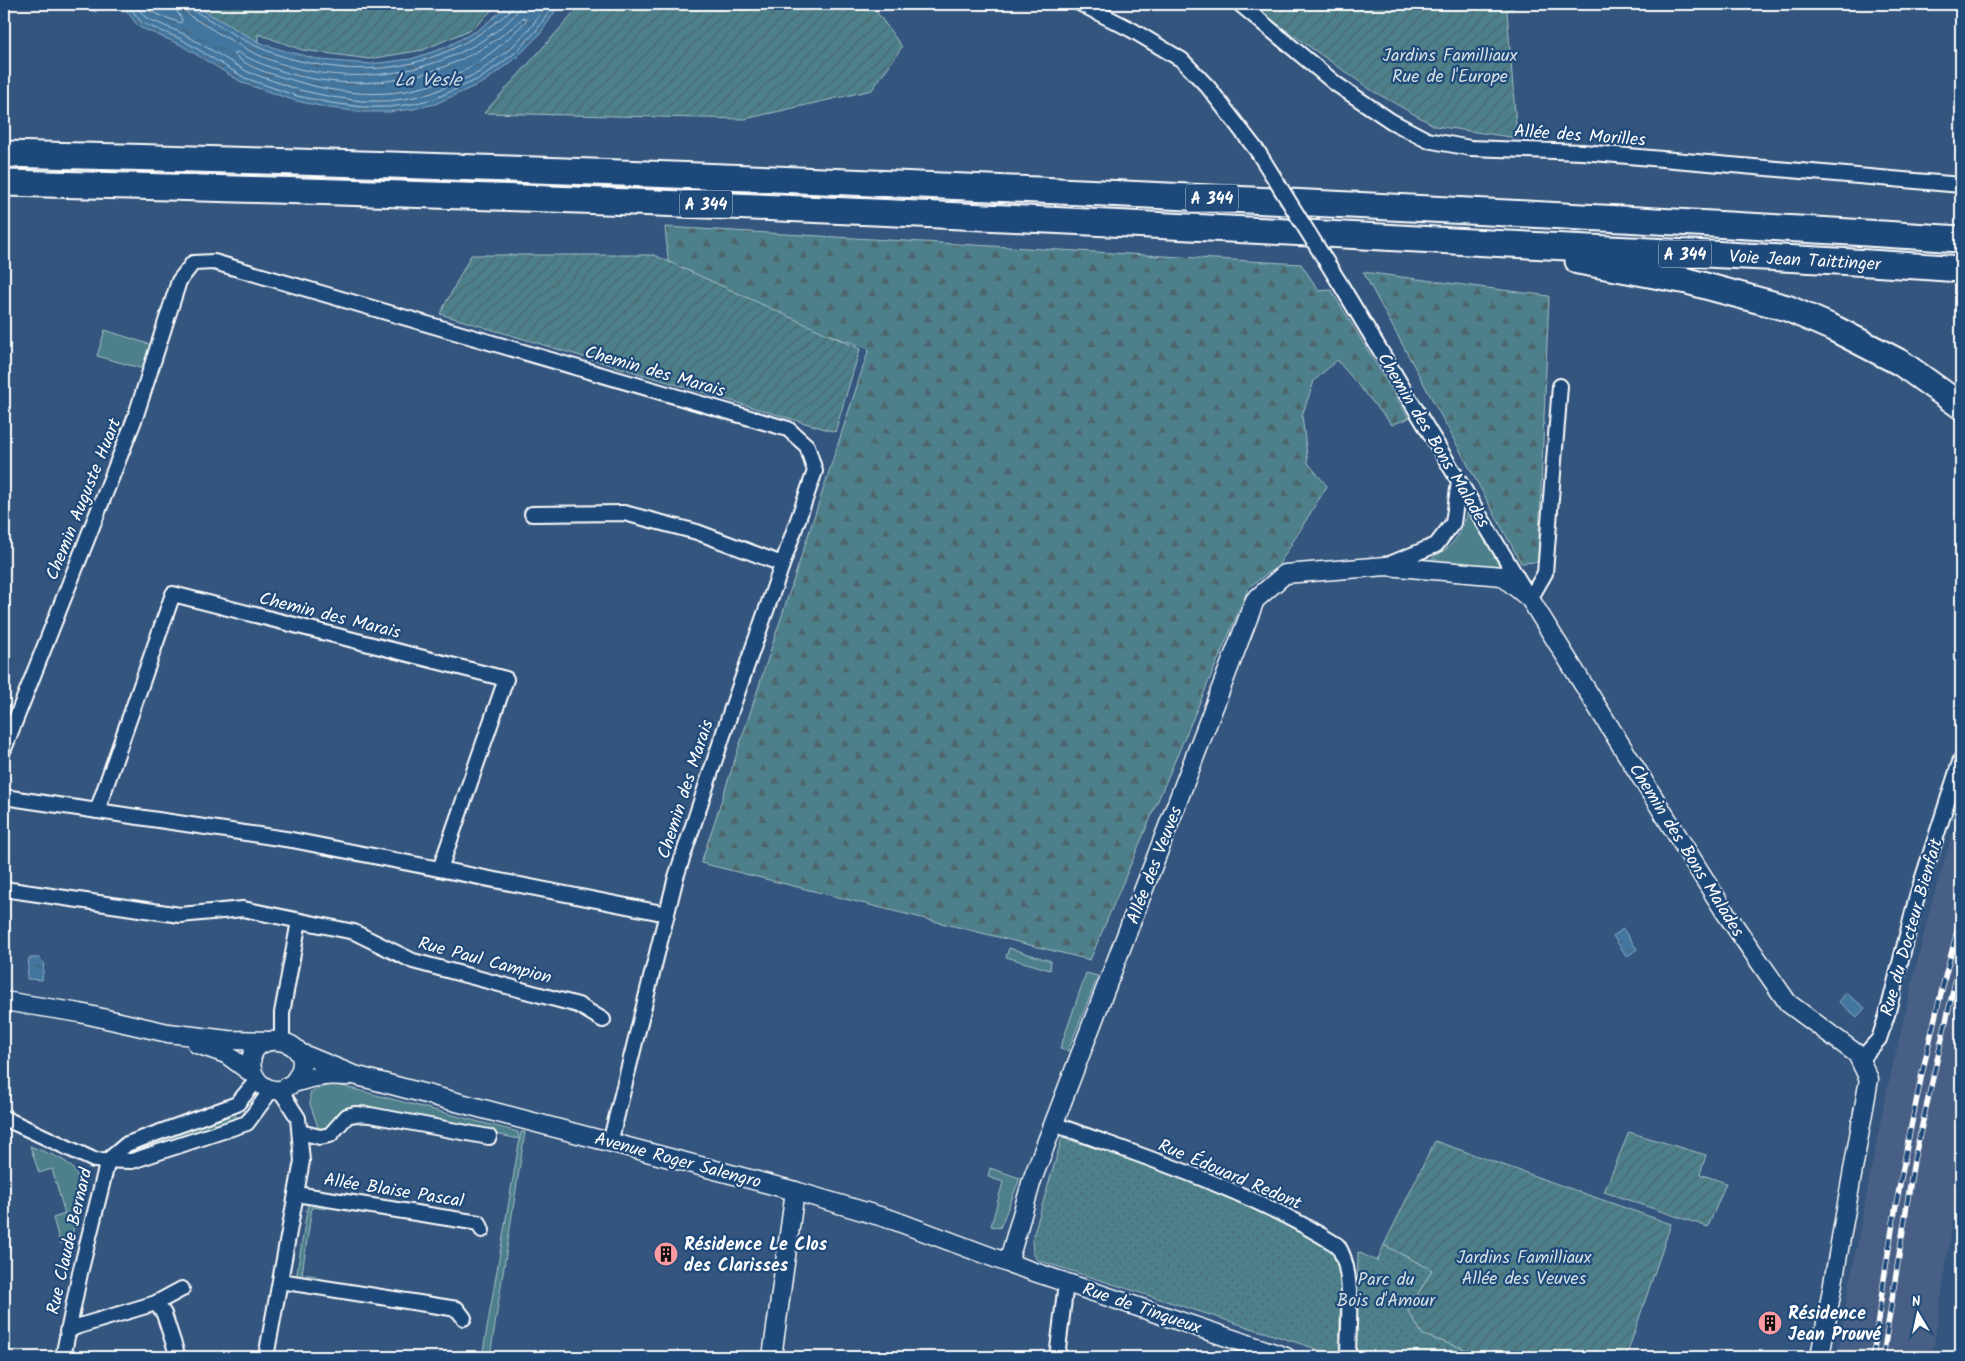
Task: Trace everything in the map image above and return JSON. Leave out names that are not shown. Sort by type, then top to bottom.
[{"type":"highway","name":"Voie Jean Taittinger","points":[[4,154],[658,174],[1420,209],[1960,239]]},
{"type":"highway","name":"Voie Jean Taittinger","points":[[4,183],[664,202],[1409,238],[1961,269]]},
{"type":"highway","points":[[1480,242],[1687,281],[1787,308],[1835,329],[1900,363],[1961,406]]},
{"type":"street","name":"Chemin des Bons Malades","points":[[1081,4],[1132,30],[1182,60],[1208,87],[1258,152],[1530,598],[1725,912],[1788,1003],[1857,1054],[1869,1079],[1820,1357]]},
{"type":"street","name":"Allée des Morilles","points":[[1240,4],[1336,84],[1391,121],[1427,140],[1470,148],[1582,152],[1961,185]]},
{"type":"street","name":"Chemin des Marais","points":[[193,263],[214,262],[788,428],[807,446],[815,471],[728,717],[676,877],[610,1142]]},
{"type":"street","name":"Chemin Auguste Huart","points":[[4,749],[135,418],[179,281],[193,263]]},
{"type":"street","points":[[1530,598],[1545,573],[1560,386]]},
{"type":"street","points":[[1386,566],[1436,545],[1453,523],[1459,482]]},
{"type":"street","points":[[532,514],[624,513],[697,532],[782,564]]},
{"type":"street","name":"Chemin des Bons Malades","points":[[1386,566],[1502,576],[1530,598]]},
{"type":"street","name":"Allée des Veuves","points":[[1003,1261],[1032,1180],[1255,600],[1285,574],[1386,566]]},
{"type":"street","name":"Chemin des Marais","points":[[97,811],[173,594],[506,679],[440,869]]},
{"type":"street","name":"Rue du Docteur Bienfait","points":[[1860,1060],[1879,1039],[1887,1015],[1917,896],[1961,759]]},
{"type":"street","points":[[4,797],[292,840],[667,914]]},
{"type":"street","name":"Rue Paul Campion","points":[[4,889],[180,915],[243,909],[354,932],[413,961],[578,1004],[603,1020]]},
{"type":"street","points":[[276,1040],[299,921]]},
{"type":"street","points":[[4,1001],[80,1013],[168,1033],[228,1040],[276,1040]]},
{"type":"street","points":[[168,1033],[226,1054],[271,1083],[299,1077],[301,1060],[298,1052]]},
{"type":"street","points":[[271,1083],[252,1058],[262,1044],[276,1040]]},
{"type":"street","name":"Avenue Roger Salengro","points":[[276,1040],[294,1047],[298,1052],[354,1076],[795,1191],[893,1220],[1003,1261]]},
{"type":"street","name":"Avenue Roger Salengro","points":[[271,1083],[325,1076],[354,1076]]},
{"type":"street","name":"Allée Blaise Pascal","points":[[266,1357],[302,1161],[298,1118],[271,1083]]},
{"type":"street","name":"Rue Claude Bernard","points":[[63,1357],[80,1273],[108,1160],[127,1144],[237,1104],[271,1083]]},
{"type":"street","name":"Rue Claude Bernard","points":[[108,1160],[132,1161],[247,1123],[271,1083]]},
{"type":"street","points":[[300,1132],[320,1137],[330,1135],[347,1116],[354,1114],[370,1115],[489,1137]]},
{"type":"street","points":[[4,1118],[94,1160],[108,1160]]},
{"type":"street","name":"Rue Édouard Redont","points":[[1054,1124],[1266,1205],[1337,1245],[1343,1253],[1348,1272],[1348,1357]]},
{"type":"street","points":[[772,1357],[795,1191]]},
{"type":"street","name":"Allée Blaise Pascal","points":[[296,1194],[479,1223],[482,1230]]},
{"type":"street","name":"Rue de Tinqueux","points":[[1003,1261],[1286,1357]]},
{"type":"street","points":[[280,1280],[457,1309],[464,1318]]},
{"type":"street","points":[[1057,1357],[1066,1283]]},
{"type":"street","name":"Rue Claude Bernard","points":[[67,1331],[156,1303],[182,1289]]},
{"type":"street","points":[[156,1303],[164,1314],[178,1357]]},
{"type":"shaded area","points":[[1961,806],[1961,1168],[1932,1357],[1838,1357],[1843,1318],[1884,1103],[1931,904]]},
{"type":"green space","points":[[192,4],[498,4],[474,28],[423,50],[369,59],[302,50],[258,34],[258,42]]},
{"type":"green space","points":[[582,4],[871,4],[902,47],[872,90],[745,119],[484,113]]},
{"type":"green space","name":"Jardins Familliaux Rue de l'Europe","points":[[1249,4],[1521,4],[1507,11],[1517,138],[1435,126],[1371,90]]},
{"type":"green space","points":[[665,227],[1301,264],[1319,291],[1331,290],[1409,418],[1392,425],[1337,360],[1314,381],[1302,416],[1308,463],[1327,486],[1278,566],[1249,587],[1090,960],[701,863],[869,349],[670,279]]},
{"type":"green space","points":[[471,255],[654,255],[860,349],[835,432],[440,314]]},
{"type":"green space","points":[[1363,272],[1549,296],[1538,562],[1521,563]]},
{"type":"green space","points":[[105,330],[155,346],[147,370],[97,356]]},
{"type":"green space","points":[[1468,512],[1503,570],[1426,562],[1453,542],[1461,530]]},
{"type":"green space","points":[[1009,948],[1051,961],[1050,970],[1006,957]]},
{"type":"green space","points":[[1086,973],[1098,976],[1068,1051],[1060,1049]]},
{"type":"green space","points":[[334,1084],[518,1132],[519,1139],[363,1106],[348,1109],[331,1131],[319,1130],[310,1104],[310,1093]]},
{"type":"green space","points":[[234,1113],[238,1119],[233,1122],[129,1154],[129,1149],[222,1119]]},
{"type":"green space","points":[[521,1132],[525,1132],[490,1357],[482,1357]]},
{"type":"green space","points":[[1629,1132],[1706,1155],[1700,1174],[1726,1183],[1708,1227],[1604,1192]]},
{"type":"green space","points":[[1062,1138],[1166,1169],[1330,1245],[1337,1258],[1341,1280],[1339,1356],[1037,1260],[1033,1253],[1032,1240]]},
{"type":"green space","name":"Jardins Familliaux Allée des Veuves","points":[[1435,1141],[1671,1224],[1626,1357],[1489,1357],[1423,1335],[1408,1311],[1432,1270],[1384,1245]]},
{"type":"green space","points":[[30,1146],[66,1162],[74,1170],[78,1179],[80,1200],[70,1243],[60,1243],[53,1218],[65,1214],[52,1169],[39,1173]]},
{"type":"green space","points":[[990,1168],[1020,1178],[1000,1228],[991,1226],[1003,1182],[988,1177]]},
{"type":"green space","points":[[308,1204],[326,1206],[326,1209],[312,1207],[302,1274],[316,1276],[314,1281],[299,1278],[297,1273]]},
{"type":"green space","name":"Parc du Bois d'Amour","points":[[1384,1245],[1432,1270],[1408,1311],[1423,1335],[1489,1357],[1356,1357],[1358,1252],[1377,1261]]},
{"type":"water","points":[[66,4],[103,4],[96,12]]},
{"type":"water","name":"La Vesle","points":[[121,4],[192,4],[258,42],[321,60],[371,64],[411,59],[444,48],[478,30],[510,4],[560,4],[540,34],[518,56],[484,82],[435,104],[389,112],[362,112],[296,101],[243,83],[179,44],[139,27]]},
{"type":"water","points":[[1623,929],[1637,949],[1627,957],[1613,936]]},
{"type":"water","points":[[29,958],[39,958],[44,963],[42,980],[27,979]]},
{"type":"water","points":[[1846,993],[1865,1008],[1857,1017],[1839,1002]]},
{"type":"railway","points":[[1873,1357],[1889,1246],[1909,1136],[1933,1026],[1961,917]]},
{"type":"railway","points":[[1883,1357],[1914,1160],[1961,956]]},
{"type":"place","name":"Résidence Le Clos des Clarisses","points":[[666,1254]]},
{"type":"place","name":"Résidence Jean Prouvé","points":[[1770,1323]]}]
